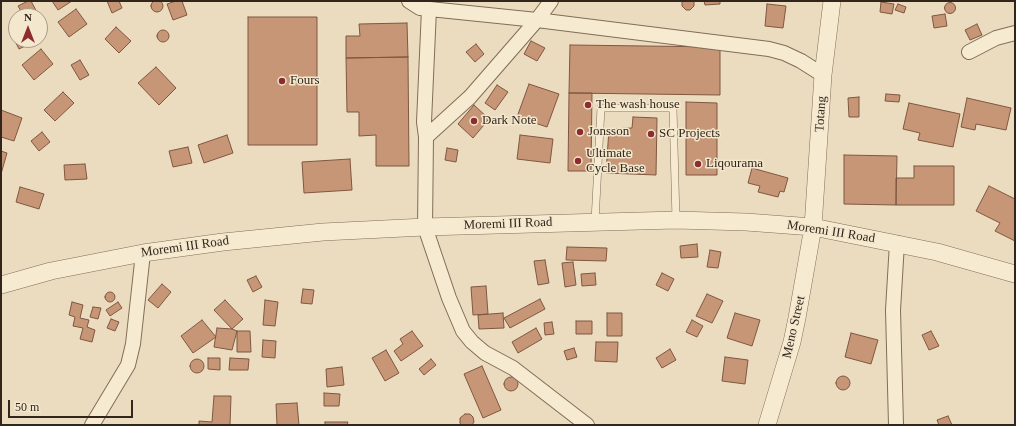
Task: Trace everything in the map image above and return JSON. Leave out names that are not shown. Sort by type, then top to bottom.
[{"type":"street","points":[[426,137],[470,97],[537,20],[551,1]]},
{"type":"street","name":"Totang","points":[[813,227],[823,76],[832,1]]},
{"type":"street","points":[[587,425],[513,368],[485,353],[472,342],[463,331],[449,298],[425,227],[426,137],[424,122],[419,5],[768,49],[784,53],[801,60],[823,76]]},
{"type":"street","points":[[969,52],[996,38],[1015,33]]},
{"type":"street","name":"Moremi III Road","points":[[1,285],[52,271],[143,253],[223,242],[323,232],[595,221],[676,220],[746,222],[813,227],[937,252],[1015,274]]},
{"type":"street","name":"Meno Street","points":[[767,425],[793,336],[813,227]]},
{"type":"street","points":[[896,425],[893,310],[897,243]]},
{"type":"street","points":[[92,425],[128,365],[133,344],[143,253]]},
{"type":"lane","points":[[595,221],[601,108],[673,108],[676,220]]},
{"type":"building","points":[[157,0],[161,2],[163,6],[161,10],[157,12],[153,10],[151,6],[153,2]]},
{"type":"building","points":[[31,1],[35,8],[19,8],[18,6]]},
{"type":"building","points":[[52,1],[72,1],[58,10]]},
{"type":"building","points":[[107,1],[119,1],[122,8],[112,13]]},
{"type":"building","points":[[182,1],[187,15],[173,20],[167,4]]},
{"type":"building","points":[[682,1],[694,1],[694,6],[690,10],[686,10],[682,6]]},
{"type":"building","points":[[704,1],[720,1],[720,4],[705,5]]},
{"type":"building","points":[[881,2],[894,4],[892,14],[880,12]]},
{"type":"building","points":[[948,3],[952,3],[954,4],[954,12],[948,13],[945,10],[945,6]]},
{"type":"building","points":[[767,4],[786,6],[783,28],[765,26]]},
{"type":"building","points":[[898,4],[906,7],[904,13],[895,10]]},
{"type":"building","points":[[76,9],[87,24],[69,37],[58,22]]},
{"type":"building","points":[[945,14],[947,26],[934,28],[932,16]]},
{"type":"building","name":"Fours","points":[[248,17],[317,17],[317,145],[248,145]]},
{"type":"building","name":"Fours","points":[[407,23],[408,57],[346,58],[346,36],[360,36],[359,24]]},
{"type":"building","points":[[977,24],[982,35],[970,40],[965,30]]},
{"type":"building","points":[[116,27],[131,41],[119,53],[105,39]]},
{"type":"building","points":[[165,30],[168,31],[168,41],[161,42],[158,41],[157,34],[158,31]]},
{"type":"building","points":[[531,41],[545,48],[537,61],[524,54]]},
{"type":"building","points":[[476,44],[484,54],[475,62],[466,52]]},
{"type":"building","points":[[570,45],[720,47],[720,95],[569,93]]},
{"type":"building","points":[[41,49],[53,64],[34,80],[22,65]]},
{"type":"building","name":"Fours","points":[[408,57],[409,166],[376,166],[376,135],[359,136],[359,112],[347,112],[346,58]]},
{"type":"building","points":[[80,60],[89,75],[80,80],[71,65]]},
{"type":"building","points":[[156,67],[176,88],[159,105],[138,83]]},
{"type":"building","points":[[529,84],[559,94],[547,127],[517,117]]},
{"type":"building","points":[[497,85],[508,92],[495,110],[485,103]]},
{"type":"building","points":[[63,92],[74,103],[55,121],[44,110]]},
{"type":"building","name":"Jonsson","points":[[569,93],[592,93],[591,171],[568,171]]},
{"type":"building","points":[[886,94],[900,95],[899,102],[885,101]]},
{"type":"building","points":[[859,97],[859,117],[849,117],[848,98]]},
{"type":"building","points":[[967,98],[1011,108],[1006,130],[976,124],[975,130],[961,127]]},
{"type":"building","points":[[686,102],[717,103],[717,175],[686,175]]},
{"type":"building","points":[[909,103],[960,114],[953,147],[918,140],[920,133],[903,129]]},
{"type":"building","name":"Dark Note","points":[[474,105],[489,119],[473,138],[458,124]]},
{"type":"building","points":[[1,110],[22,118],[14,141],[1,137]]},
{"type":"building","points":[[633,117],[657,118],[656,175],[606,173],[609,129],[632,128]]},
{"type":"building","points":[[42,132],[50,142],[39,151],[31,141]]},
{"type":"building","points":[[227,135],[233,153],[204,163],[198,145]]},
{"type":"building","points":[[520,135],[553,139],[550,163],[517,159]]},
{"type":"building","points":[[188,147],[192,163],[173,167],[169,151]]},
{"type":"building","points":[[447,148],[458,150],[456,162],[445,160]]},
{"type":"building","points":[[1,151],[7,153],[1,174]]},
{"type":"building","points":[[844,155],[897,156],[896,205],[844,204]]},
{"type":"building","points":[[350,159],[352,190],[304,193],[302,162]]},
{"type":"building","points":[[85,164],[87,179],[65,180],[64,165]]},
{"type":"building","points":[[914,166],[954,166],[954,205],[896,205],[896,178],[914,178]]},
{"type":"building","points":[[752,168],[788,178],[784,192],[780,191],[778,197],[758,192],[760,186],[748,183]]},
{"type":"building","points":[[989,186],[1015,199],[1015,241],[995,231],[1000,223],[976,211]]},
{"type":"building","points":[[20,187],[44,194],[39,209],[16,202]]},
{"type":"building","points":[[697,244],[698,257],[681,258],[680,246]]},
{"type":"building","points":[[567,247],[607,248],[606,261],[566,260]]},
{"type":"building","points":[[710,250],[721,252],[718,268],[707,267]]},
{"type":"building","points":[[545,260],[549,283],[538,285],[534,261]]},
{"type":"building","points":[[573,262],[576,285],[565,287],[562,263]]},
{"type":"building","points":[[595,273],[596,285],[582,286],[581,274]]},
{"type":"building","points":[[662,273],[674,279],[668,291],[656,285]]},
{"type":"building","points":[[256,276],[262,287],[253,292],[247,280]]},
{"type":"building","points":[[162,284],[171,292],[158,308],[148,300]]},
{"type":"building","points":[[486,286],[488,314],[473,315],[471,287]]},
{"type":"building","points":[[303,289],[314,290],[312,304],[301,303]]},
{"type":"building","points":[[110,292],[115,297],[110,302],[105,297]]},
{"type":"building","points":[[707,294],[723,301],[712,323],[696,316]]},
{"type":"building","points":[[540,299],[545,309],[510,328],[504,318]]},
{"type":"building","points":[[225,300],[243,319],[232,329],[214,310]]},
{"type":"building","points":[[265,300],[278,302],[275,326],[263,325]]},
{"type":"building","points":[[72,302],[83,305],[80,318],[89,320],[87,327],[95,330],[92,342],[80,339],[83,328],[73,326],[75,317],[69,315]]},
{"type":"building","points":[[118,302],[122,308],[110,316],[106,310]]},
{"type":"building","points":[[93,307],[101,308],[98,319],[90,317]]},
{"type":"building","points":[[503,313],[504,328],[479,329],[478,315]]},
{"type":"building","points":[[607,313],[622,313],[622,336],[607,336]]},
{"type":"building","points":[[735,313],[760,320],[752,346],[727,338]]},
{"type":"building","points":[[111,319],[119,322],[115,331],[107,328]]},
{"type":"building","points":[[202,320],[216,337],[193,353],[181,336]]},
{"type":"building","points":[[692,320],[703,326],[697,337],[686,332]]},
{"type":"building","points":[[576,321],[592,321],[592,334],[576,334]]},
{"type":"building","points":[[552,322],[554,334],[545,335],[544,323]]},
{"type":"building","points":[[217,328],[232,329],[237,331],[232,350],[214,347]]},
{"type":"building","points":[[536,328],[542,339],[518,353],[512,342]]},
{"type":"building","points":[[237,331],[250,331],[251,352],[237,352]]},
{"type":"building","points":[[412,331],[423,346],[401,361],[394,351],[403,344],[400,339]]},
{"type":"building","points":[[931,331],[939,346],[929,350],[922,335]]},
{"type":"building","points":[[851,333],[878,340],[871,364],[845,357]]},
{"type":"building","points":[[263,340],[276,341],[275,358],[262,357]]},
{"type":"building","points":[[596,342],[618,342],[617,362],[595,361]]},
{"type":"building","points":[[574,348],[577,357],[567,360],[564,351]]},
{"type":"building","points":[[670,349],[676,360],[662,368],[656,358]]},
{"type":"building","points":[[386,350],[399,373],[385,381],[372,358]]},
{"type":"building","points":[[725,357],[748,360],[745,384],[722,381]]},
{"type":"building","points":[[208,358],[220,358],[220,370],[208,369]]},
{"type":"building","points":[[230,358],[249,359],[248,370],[229,370]]},
{"type":"building","points":[[194,359],[200,359],[204,363],[204,369],[200,373],[194,373],[190,369],[190,363]]},
{"type":"building","points":[[431,359],[436,365],[424,375],[419,369]]},
{"type":"building","points":[[482,366],[501,410],[483,418],[464,374]]},
{"type":"building","points":[[342,367],[344,385],[327,387],[326,369]]},
{"type":"building","points":[[840,376],[846,376],[850,380],[850,386],[846,390],[840,390],[836,386],[836,380]]},
{"type":"building","points":[[508,377],[514,377],[518,381],[518,387],[514,391],[508,391],[504,387],[504,381]]},
{"type":"building","points":[[324,393],[340,394],[339,406],[324,406]]},
{"type":"building","points":[[214,396],[231,396],[230,425],[199,425],[199,421],[212,422]]},
{"type":"building","points":[[297,403],[299,425],[277,425],[276,404]]},
{"type":"building","points":[[465,414],[470,414],[473,417],[474,422],[472,425],[461,425],[460,418]]},
{"type":"building","points":[[948,416],[952,425],[939,425],[937,420]]},
{"type":"building","points":[[325,422],[348,422],[347,425],[325,425]]},
{"type":"place","name":"Fours","points":[[282,81]]},
{"type":"place","name":"The wash house","points":[[588,105]]},
{"type":"place","name":"Dark Note","points":[[474,121]]},
{"type":"place","name":"Jonsson","points":[[580,132]]},
{"type":"place","name":"SC Projects","points":[[651,134]]},
{"type":"place","name":"Ultimate Cycle Base","points":[[578,161]]},
{"type":"place","name":"Liqourama","points":[[698,164]]}]
